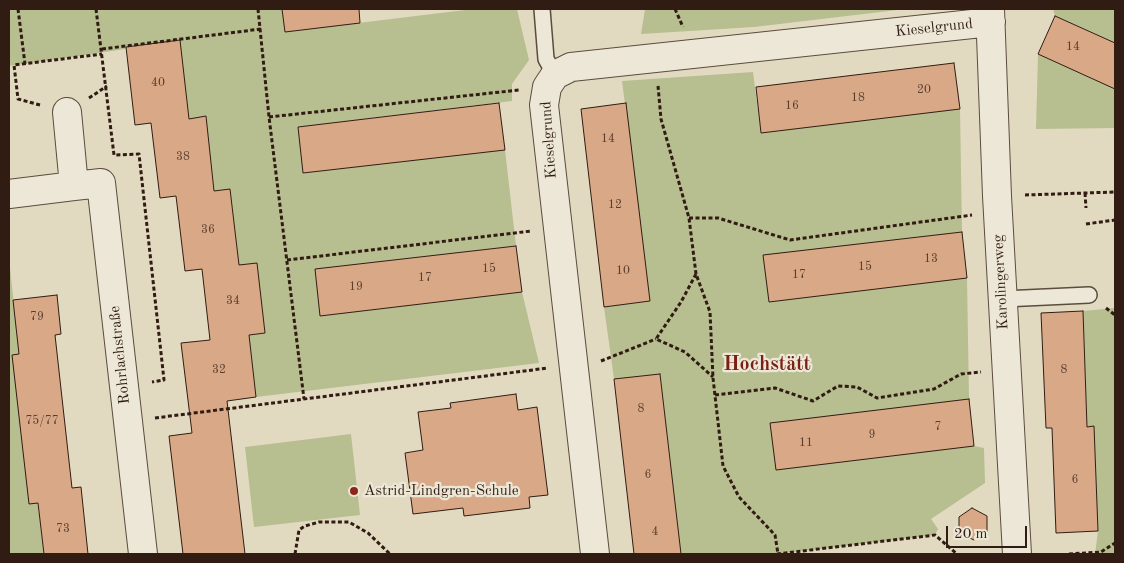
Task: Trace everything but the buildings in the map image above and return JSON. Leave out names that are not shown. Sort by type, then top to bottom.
[{"type":"street","name":"Kieselgrund","points":[[595,554],[572,365],[544,105],[551,81],[571,67],[990,16]]},
{"type":"street","name":"Karolingerweg","points":[[990,16],[997,204],[1017,554]]},
{"type":"street","points":[[67,112],[74,186]]},
{"type":"street","name":"Rohrlachstraße","points":[[9,194],[101,182],[143,554]]},
{"type":"lane","points":[[542,9],[546,59],[551,81]]},
{"type":"lane","points":[[1003,299],[1089,295]]},
{"type":"path","points":[[18,9],[24,64]]},
{"type":"path","points":[[96,9],[114,155],[139,154],[164,380],[123,387]]},
{"type":"path","points":[[258,9],[269,117],[304,399]]},
{"type":"path","points":[[102,49],[261,29]]},
{"type":"path","points":[[67,112],[18,99],[14,65],[102,54]]},
{"type":"path","points":[[655,58],[661,119],[689,218],[696,274],[710,312],[713,378],[723,466],[739,497],[775,535],[778,554],[936,535],[957,554]]},
{"type":"path","points":[[269,117],[551,81]]},
{"type":"path","points":[[689,218],[718,218],[790,240],[997,204],[1085,193],[1115,192]]},
{"type":"path","points":[[1085,193],[1086,208]]},
{"type":"path","points":[[1086,224],[1115,220]]},
{"type":"path","points":[[287,260],[557,228]]},
{"type":"path","points":[[127,422],[596,363],[656,339],[681,302],[696,274]]},
{"type":"path","points":[[656,339],[685,352],[713,378]]},
{"type":"path","points":[[716,395],[775,388],[813,401],[838,386],[857,387],[877,398],[934,389],[961,374],[1006,370]]},
{"type":"path","points":[[294,554],[299,530],[319,522],[349,522],[368,533],[390,554]]},
{"type":"path","points":[[1069,554],[1101,552],[1115,543]]},
{"type":"green space","points":[[9,9],[282,9],[285,32],[473,9],[517,9],[529,60],[512,84],[512,101],[298,127],[304,173],[505,150],[516,246],[315,269],[320,316],[522,292],[539,363],[256,397],[249,335],[265,333],[257,263],[239,265],[230,189],[214,191],[206,117],[189,119],[180,41],[9,66]]},
{"type":"green space","points":[[645,9],[906,9],[754,27],[641,34]]},
{"type":"green space","points":[[1053,9],[1115,9],[1115,43],[1055,16]]},
{"type":"green space","points":[[1038,54],[1090,77],[1115,72],[1115,128],[1036,129]]},
{"type":"green space","points":[[753,72],[761,133],[960,109],[962,232],[763,256],[769,302],[967,278],[969,399],[776,470],[974,446],[984,448],[985,483],[931,519],[938,529],[935,535],[777,554],[681,554],[660,374],[614,379],[604,307],[650,301],[622,81]]},
{"type":"green space","points":[[9,258],[19,354],[44,554],[9,554]]},
{"type":"green space","points":[[1115,308],[1115,554],[1095,554],[1098,531],[1094,427],[1087,427],[1083,311]]},
{"type":"green space","points":[[351,434],[360,515],[254,527],[245,447]]},
{"type":"place","name":"Astrid-Lindgren-Schule","points":[[354,491]]},
{"type":"district","name":"Hochstätt","points":[[767,365]]}]
